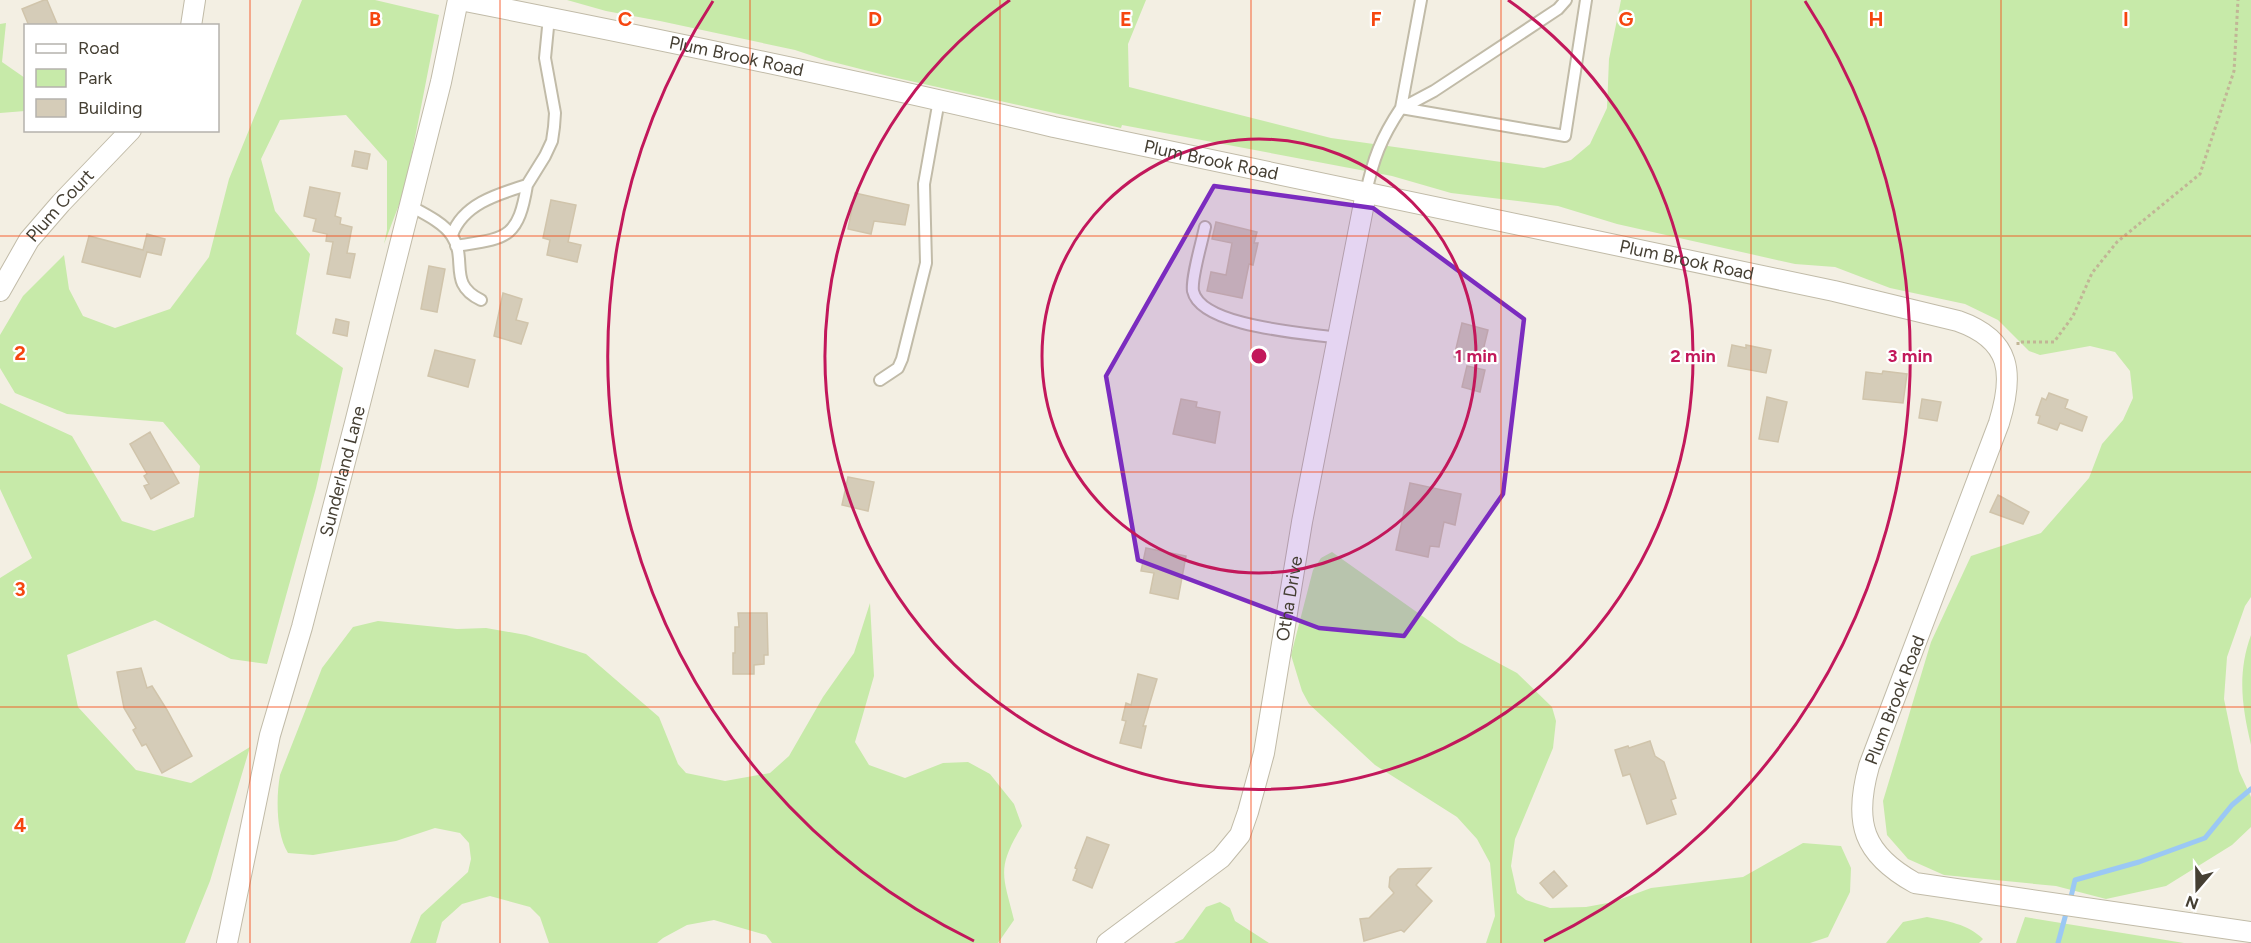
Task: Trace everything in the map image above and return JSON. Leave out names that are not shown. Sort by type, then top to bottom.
[{"type":"street","points":[[191,24],[195,0]]},
{"type":"street","name":"Plum Brook Road","points":[[459,0],[939,100],[1054,128],[1834,291],[1977,327],[1993,340],[2004,357],[2008,380],[2006,401],[1869,766],[1862,789],[1861,813],[1867,837],[1878,857],[1894,872],[1915,883],[2251,932]]},
{"type":"street","name":"Sunderland Lane","points":[[227,943],[270,735],[309,599],[410,206],[459,0]]},
{"type":"street","name":"Plum Court","points":[[0,291],[29,240],[129,132]]},
{"type":"street","name":"Otha Drive","points":[[1107,943],[1221,858],[1240,835],[1264,753],[1302,522],[1366,193]]},
{"type":"lane","points":[[1366,193],[1376,153],[1384,134],[1401,108],[1421,0]]},
{"type":"lane","points":[[1401,108],[1443,85],[1558,9],[1566,0]]},
{"type":"lane","points":[[1401,108],[1565,136],[1586,0]]},
{"type":"lane","points":[[410,206],[454,241],[505,235],[514,228],[520,217],[527,186],[548,148],[554,127],[555,113],[545,58],[549,17]]},
{"type":"lane","points":[[880,380],[898,368],[902,359],[926,264],[924,184],[939,100]]},
{"type":"lane","points":[[481,300],[469,294],[462,284],[454,241],[456,224],[466,213],[481,203],[527,186]]},
{"type":"lane","points":[[1204,227],[1192,287],[1195,298],[1205,308],[1217,315],[1242,323],[1338,338]]},
{"type":"path","points":[[2017,349],[2018,342],[2054,342],[2073,316],[2092,273],[2116,242],[2200,174],[2234,71],[2238,0]]},
{"type":"highlighted area","points":[[1214,186],[1373,208],[1524,319],[1503,494],[1404,636],[1319,628],[1138,560],[1106,376]]},
{"type":"green space","points":[[302,0],[375,0],[439,15],[405,189],[384,244],[387,230],[387,161],[346,115],[280,120],[261,159],[275,211],[310,254],[296,334],[343,368],[316,488],[267,664],[231,659],[155,620],[67,655],[78,707],[136,770],[191,783],[250,747],[210,881],[185,943],[0,943],[0,578],[32,558],[0,489],[0,403],[72,436],[122,521],[154,531],[194,517],[200,466],[163,422],[67,414],[15,393],[0,368],[0,335],[23,296],[64,255],[69,289],[83,316],[115,328],[170,309],[209,257],[229,179]]},
{"type":"green space","points":[[567,0],[1146,0],[1128,44],[1129,87],[1331,138],[1544,168],[1571,160],[1590,144],[1607,108],[1609,59],[1621,0],[2251,0],[2251,597],[2245,606],[2227,657],[2224,699],[2239,771],[2251,797],[2251,827],[2232,845],[2166,886],[2106,899],[2056,886],[1944,875],[1908,859],[1887,835],[1883,801],[1931,642],[1971,556],[2041,533],[2089,478],[2102,444],[2123,420],[2133,398],[2130,371],[2115,352],[2090,346],[2040,355],[2029,351],[1998,320],[1965,304],[1890,288],[1835,267],[1795,264],[1617,224],[1558,206],[1451,193],[1392,176],[1122,125],[1121,128],[888,76],[795,50],[606,11]]},
{"type":"green space","points":[[6,23],[2,62],[24,77],[24,111],[0,113],[0,24]]},
{"type":"green space","points":[[1332,552],[1459,642],[1517,673],[1552,707],[1556,721],[1553,748],[1515,839],[1511,866],[1517,893],[1526,900],[1550,908],[1586,907],[1613,902],[1651,888],[1743,877],[1803,843],[1841,846],[1851,868],[1850,892],[1828,937],[1810,943],[1486,943],[1495,916],[1490,863],[1477,839],[1457,817],[1375,765],[1309,704],[1302,691],[1291,655],[1313,570],[1321,558]]},
{"type":"green space","points":[[870,603],[874,676],[855,742],[869,765],[905,778],[943,763],[968,762],[990,774],[1014,804],[1022,826],[1008,852],[1004,872],[1014,920],[998,943],[772,943],[766,935],[714,920],[687,925],[657,943],[549,943],[540,917],[530,907],[490,896],[462,904],[442,922],[436,943],[410,943],[421,915],[468,872],[471,859],[469,843],[460,833],[435,828],[396,841],[313,855],[288,853],[284,845],[278,815],[280,775],[322,668],[353,627],[378,621],[457,629],[486,628],[526,635],[586,654],[659,717],[678,764],[686,773],[725,781],[770,773],[789,756],[823,697],[854,653]]},
{"type":"green space","points":[[2251,635],[2251,745],[2245,717],[2242,677]]},
{"type":"green space","points":[[1220,902],[1230,908],[1235,921],[1269,943],[1174,943],[1183,939],[1206,907]]},
{"type":"green space","points":[[1927,917],[1964,927],[1983,939],[1979,943],[1886,943],[1903,922]]},
{"type":"green space","points":[[2025,917],[2184,943],[2016,943]]},
{"type":"building","points":[[47,0],[57,24],[28,24],[22,9]]},
{"type":"building","points":[[355,151],[370,154],[367,169],[352,166]]},
{"type":"building","points":[[310,187],[340,193],[335,216],[341,218],[340,224],[352,227],[347,253],[355,254],[350,278],[327,274],[333,242],[326,241],[327,234],[313,231],[316,219],[304,216]]},
{"type":"building","points":[[855,193],[909,205],[905,225],[874,221],[871,234],[848,229]]},
{"type":"building","points":[[551,200],[576,205],[568,242],[581,245],[577,262],[547,255],[550,240],[543,238]]},
{"type":"building","points":[[1216,222],[1257,232],[1254,243],[1258,243],[1253,265],[1249,264],[1242,298],[1207,291],[1211,272],[1226,275],[1232,243],[1212,239]]},
{"type":"building","points":[[147,234],[165,239],[161,255],[147,252],[140,277],[82,262],[89,236],[143,250]]},
{"type":"building","points":[[429,266],[445,269],[437,312],[421,309]]},
{"type":"building","points":[[503,293],[522,299],[516,320],[528,323],[521,344],[494,336]]},
{"type":"building","points":[[336,319],[349,322],[347,336],[333,333]]},
{"type":"building","points":[[1462,323],[1488,330],[1480,363],[1454,357]]},
{"type":"building","points":[[1732,345],[1771,350],[1766,373],[1728,366]]},
{"type":"building","points":[[435,350],[475,360],[468,387],[428,376]]},
{"type":"building","points":[[1467,366],[1485,370],[1480,392],[1462,387]]},
{"type":"building","points":[[1883,371],[1907,374],[1903,403],[1863,399],[1866,372],[1882,374]]},
{"type":"building","points":[[2049,393],[2068,400],[2065,408],[2087,417],[2082,431],[2060,423],[2057,430],[2038,423],[2040,416],[2036,415],[2042,398],[2046,400]]},
{"type":"building","points":[[1767,397],[1787,402],[1778,442],[1759,439]]},
{"type":"building","points":[[1181,399],[1197,402],[1196,407],[1220,412],[1215,443],[1173,434]]},
{"type":"building","points":[[1922,399],[1941,402],[1937,421],[1919,418]]},
{"type":"building","points":[[150,432],[179,483],[151,499],[144,486],[149,484],[144,476],[147,474],[130,444]]},
{"type":"building","points":[[848,477],[874,482],[868,511],[842,505]]},
{"type":"building","points":[[1410,483],[1461,494],[1455,525],[1444,522],[1439,547],[1430,546],[1428,557],[1396,550]]},
{"type":"building","points":[[1998,495],[2029,512],[2023,524],[1990,512]]},
{"type":"building","points":[[1146,548],[1186,556],[1178,599],[1150,593],[1154,573],[1141,571]]},
{"type":"building","points":[[738,613],[767,613],[768,655],[764,655],[764,664],[754,665],[754,674],[733,674],[735,627],[739,627]]},
{"type":"building","points":[[141,668],[147,688],[152,686],[192,756],[162,773],[146,744],[142,746],[133,730],[136,728],[124,708],[117,672]]},
{"type":"building","points":[[1138,674],[1157,679],[1143,726],[1146,726],[1141,748],[1120,743],[1126,721],[1122,720],[1126,703],[1131,705]]},
{"type":"building","points":[[1650,741],[1655,756],[1664,762],[1676,798],[1671,800],[1676,814],[1647,824],[1630,774],[1623,776],[1615,750]]},
{"type":"building","points":[[1087,837],[1109,845],[1092,888],[1073,880],[1077,869],[1075,868]]},
{"type":"building","points":[[1431,868],[1416,885],[1432,901],[1404,932],[1401,930],[1364,941],[1360,919],[1369,918],[1394,893],[1389,887],[1390,877],[1398,869]]},
{"type":"building","points":[[1554,871],[1567,886],[1553,898],[1540,883]]},
{"type":"waterway","points":[[2070,901],[2075,880],[2139,862],[2205,838],[2232,805],[2251,789]]},
{"type":"waterway","points":[[2058,943],[2067,910]]}]
